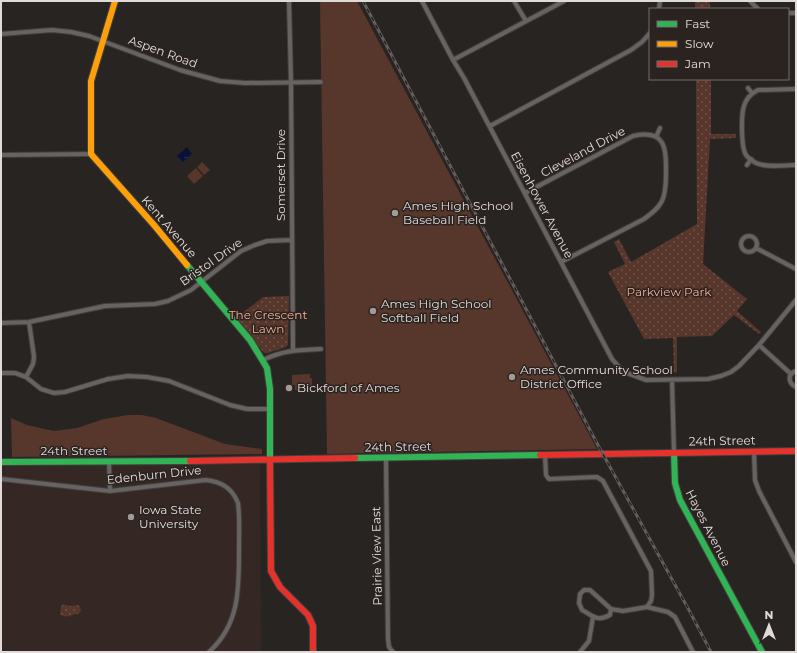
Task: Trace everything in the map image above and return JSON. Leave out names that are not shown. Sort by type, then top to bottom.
[{"type":"street","points":[[1,155],[91,154],[91,81],[115,1]]},
{"type":"street","name":"Somerset Drive","points":[[289,1],[293,350]]},
{"type":"street","name":"Eisenhower Avenue","points":[[422,1],[490,126],[612,359],[619,367],[627,373],[646,380],[708,379],[721,376],[731,372],[739,366],[759,345],[796,300]]},
{"type":"street","points":[[514,1],[526,21]]},
{"type":"street","points":[[453,60],[564,1]]},
{"type":"street","points":[[750,1],[756,8]]},
{"type":"street","name":"Aspen Road","points":[[1,34],[52,30],[71,32],[103,40],[180,70],[220,81],[244,83],[321,82]]},
{"type":"street","points":[[490,126],[631,50],[642,42],[649,34]]},
{"type":"street","points":[[748,88],[752,93]]},
{"type":"street","points":[[796,89],[758,90],[752,93],[744,106],[742,115],[743,148],[746,155],[757,163],[765,165],[796,165]]},
{"type":"street","points":[[561,262],[644,219],[658,206],[666,186],[666,154],[663,144],[656,137],[660,128]]},
{"type":"street","name":"Cleveland Drive","points":[[525,194],[633,136],[645,134],[656,137]]},
{"type":"street","name":"Kent Avenue","points":[[91,154],[250,340],[267,368],[270,389],[271,571],[280,587],[308,615],[313,626],[313,652]]},
{"type":"street","points":[[747,165],[751,159]]},
{"type":"street","name":"Bristol Drive","points":[[1,323],[30,322],[105,306],[155,304],[168,301],[191,290],[229,259],[249,247],[267,241],[291,240]]},
{"type":"street","points":[[756,248],[796,269]]},
{"type":"street","points":[[26,377],[33,364],[34,357],[30,322]]},
{"type":"street","points":[[759,345],[791,374]]},
{"type":"street","points":[[263,360],[278,353],[293,350],[321,349]]},
{"type":"street","points":[[796,371],[789,377],[792,385],[796,387]]},
{"type":"street","points":[[1,373],[15,373],[26,377],[41,389],[54,393],[65,392],[108,379],[128,376],[147,377],[169,381],[230,405],[247,408],[269,409]]},
{"type":"street","name":"Hayes Avenue","points":[[672,380],[674,476],[676,489],[680,500],[762,652]]},
{"type":"street","name":"24th Street","points":[[1,462],[270,460],[796,451]]},
{"type":"street","points":[[754,452],[755,480],[758,492],[796,562]]},
{"type":"street","points":[[545,455],[546,475],[549,479],[597,477],[603,481],[651,572],[652,595],[651,601],[647,607]]},
{"type":"street","name":"Prairie View East","points":[[386,458],[388,639],[389,647],[393,652]]},
{"type":"street","points":[[109,462],[110,491]]},
{"type":"street","name":"Edenburn Drive","points":[[1,479],[110,491],[206,480],[216,481],[225,485],[236,498],[239,510],[239,570],[237,601],[234,615],[229,627],[217,645],[209,652]]},
{"type":"street","points":[[611,609],[610,615],[604,618],[593,616],[582,610],[579,603],[580,594],[584,590],[590,590],[611,609],[622,611],[647,607],[668,612],[675,617],[694,652]]},
{"type":"street","points":[[580,652],[589,641],[593,616]]},
{"type":"shaded area","name":"Iowa State University","points":[[260,460],[261,652],[1,652],[1,462]]},
{"type":"green space","points":[[320,1],[357,1],[597,449],[327,454]]},
{"type":"green space","points":[[695,1],[710,1],[710,8],[695,8]]},
{"type":"green space","name":"Parkview Park","points":[[696,80],[711,80],[711,134],[736,134],[736,138],[710,139],[703,264],[747,299],[737,311],[761,332],[759,334],[734,315],[712,336],[677,337],[677,372],[674,373],[673,338],[644,339],[608,272],[625,264],[614,242],[619,239],[631,262],[697,224]]},
{"type":"green space","points":[[202,162],[210,170],[204,175],[197,167]]},
{"type":"green space","points":[[196,168],[203,176],[194,184],[187,176]]},
{"type":"green space","name":"The Crescent Lawn","points":[[289,296],[288,345],[268,353],[264,353],[236,318],[263,297]]},
{"type":"green space","points":[[310,374],[310,378],[312,378],[312,392],[301,392],[301,390],[295,390],[295,385],[292,385],[292,375]]},
{"type":"green space","points":[[128,415],[142,415],[156,418],[225,444],[262,449],[262,454],[12,457],[11,418],[27,425],[54,431],[77,428],[104,419]]},
{"type":"green space","points":[[63,604],[69,606],[78,605],[81,611],[78,614],[63,616],[60,614]]},
{"type":"water","points":[[187,147],[192,154],[183,162],[177,156]]},
{"type":"railway","points":[[363,1],[599,447],[711,652]]},
{"type":"traffic: fast","points":[[187,265],[250,340],[267,368],[270,389],[270,463]]},
{"type":"traffic: fast","points":[[674,453],[675,483],[680,500],[762,652]]},
{"type":"traffic: fast","points":[[355,458],[540,455]]},
{"type":"traffic: fast","points":[[1,462],[190,461]]},
{"type":"traffic: slow","points":[[115,1],[91,81],[91,154],[154,225],[187,265]]},
{"type":"traffic: jam","points":[[540,455],[796,451]]},
{"type":"traffic: jam","points":[[190,461],[355,458]]},
{"type":"traffic: jam","points":[[270,463],[271,571],[280,587],[308,615],[313,626],[313,652]]},
{"type":"place","name":"Ames High School Baseball Field","points":[[395,213]]},
{"type":"place","name":"Ames High School Softball Field","points":[[373,311]]},
{"type":"place","name":"Ames Community School District Office","points":[[512,377]]},
{"type":"place","name":"Bickford of Ames","points":[[289,388]]},
{"type":"place","name":"Iowa State University","points":[[131,517]]}]
